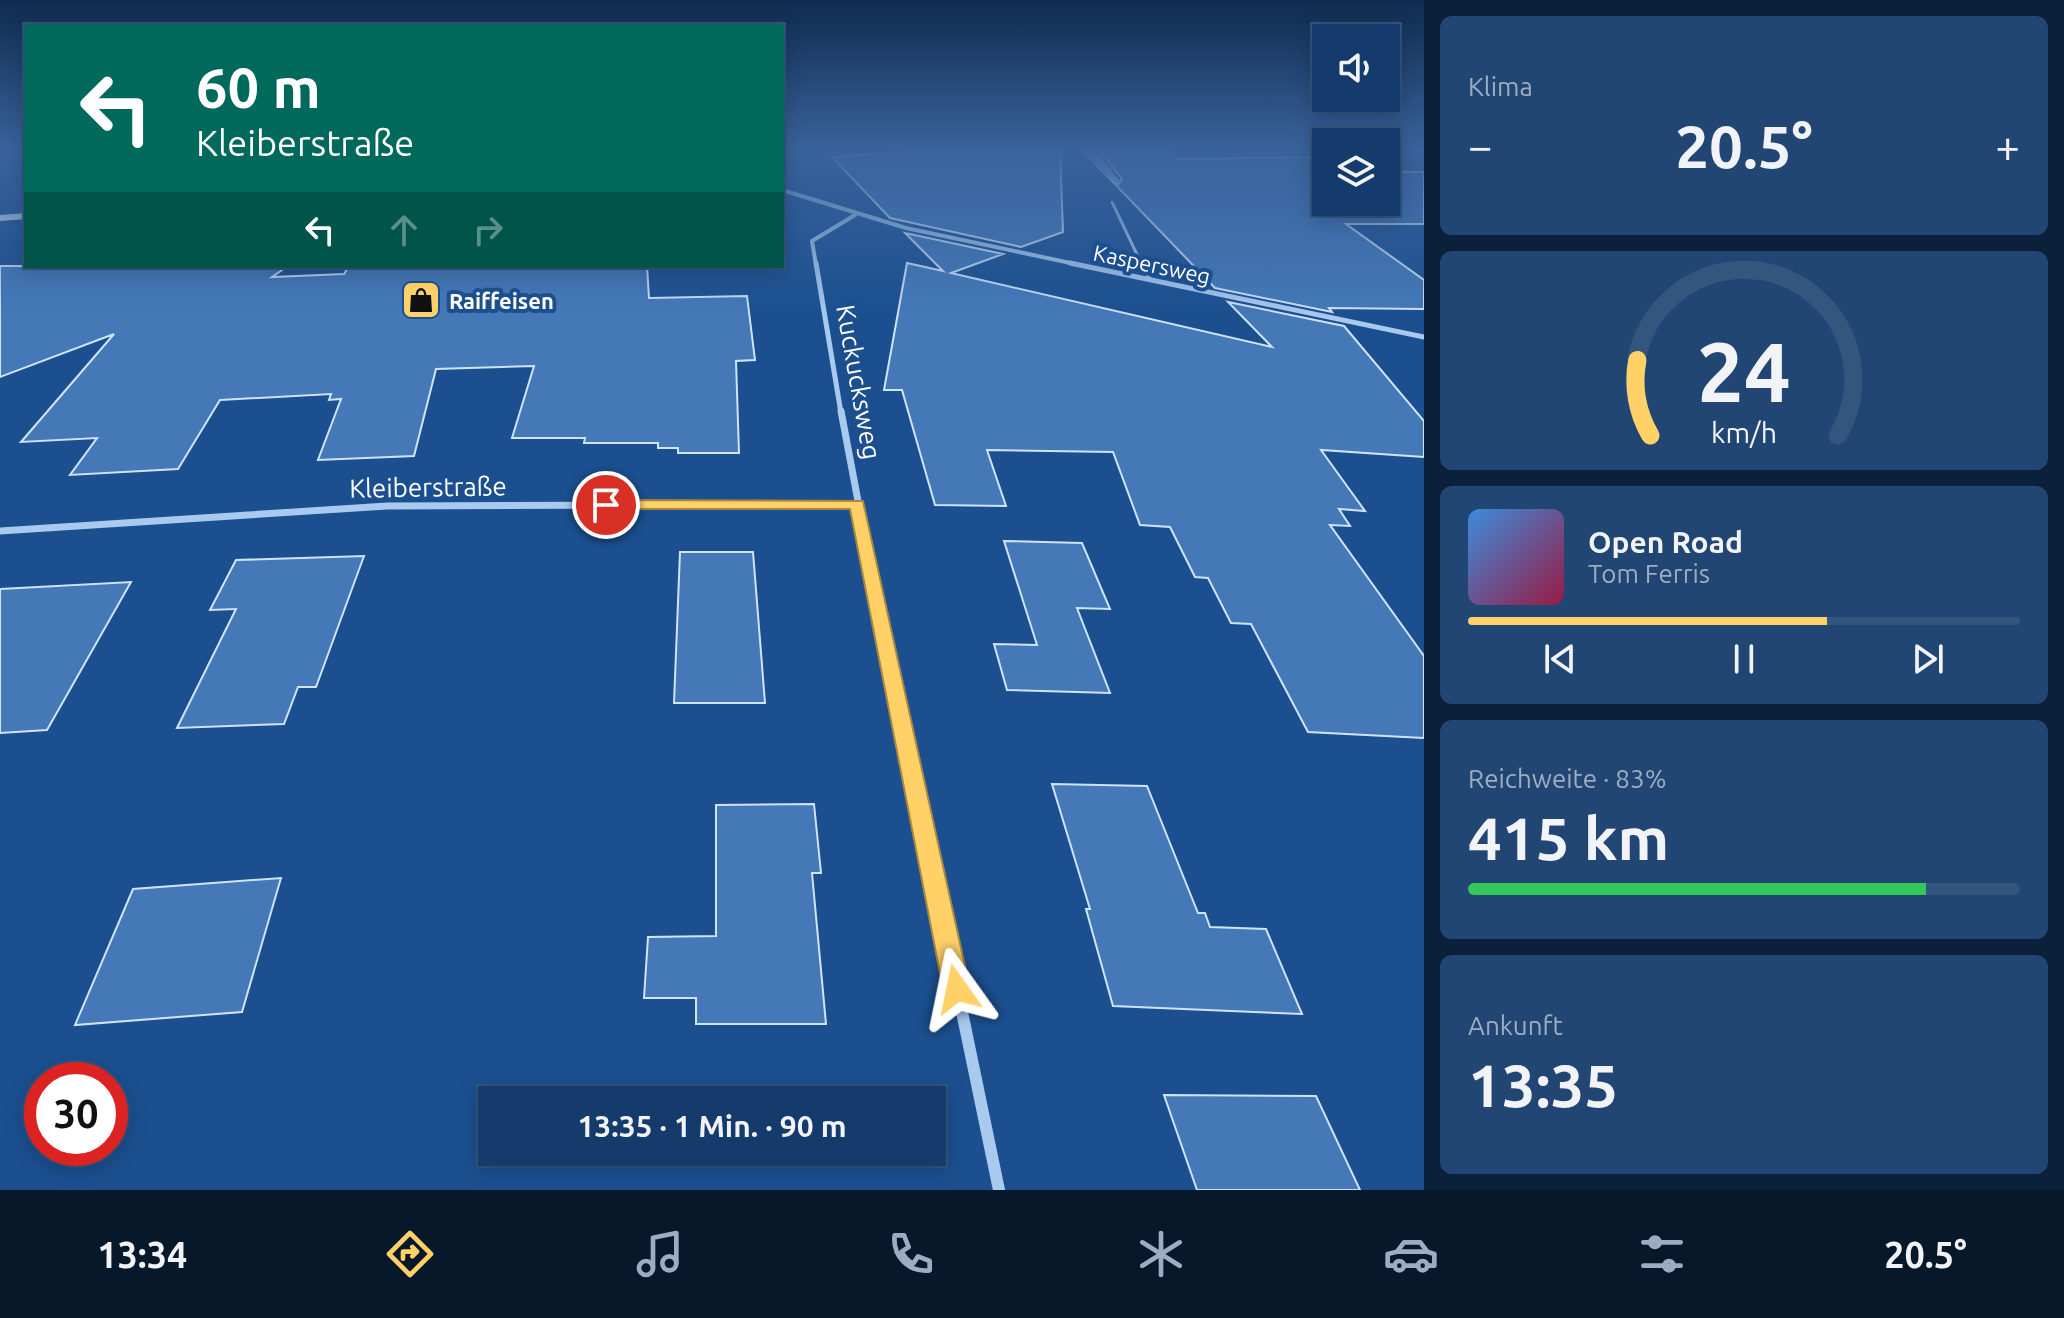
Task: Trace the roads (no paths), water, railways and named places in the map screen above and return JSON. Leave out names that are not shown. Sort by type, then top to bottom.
[{"type":"main road","points":[[0,218],[24,216]]},
{"type":"street","name":"Kaspersweg","points":[[827,206],[855,215],[1424,337]]},
{"type":"street","name":"Kuckucksweg","points":[[855,215],[812,241],[857,504],[999,1190]]},
{"type":"street","name":"Kleiberstraße","points":[[0,531],[387,506],[857,504]]},
{"type":"lane","points":[[1114,206],[1150,280]]},
{"type":"place","name":"Raiffeisen","points":[[421,300]]}]
